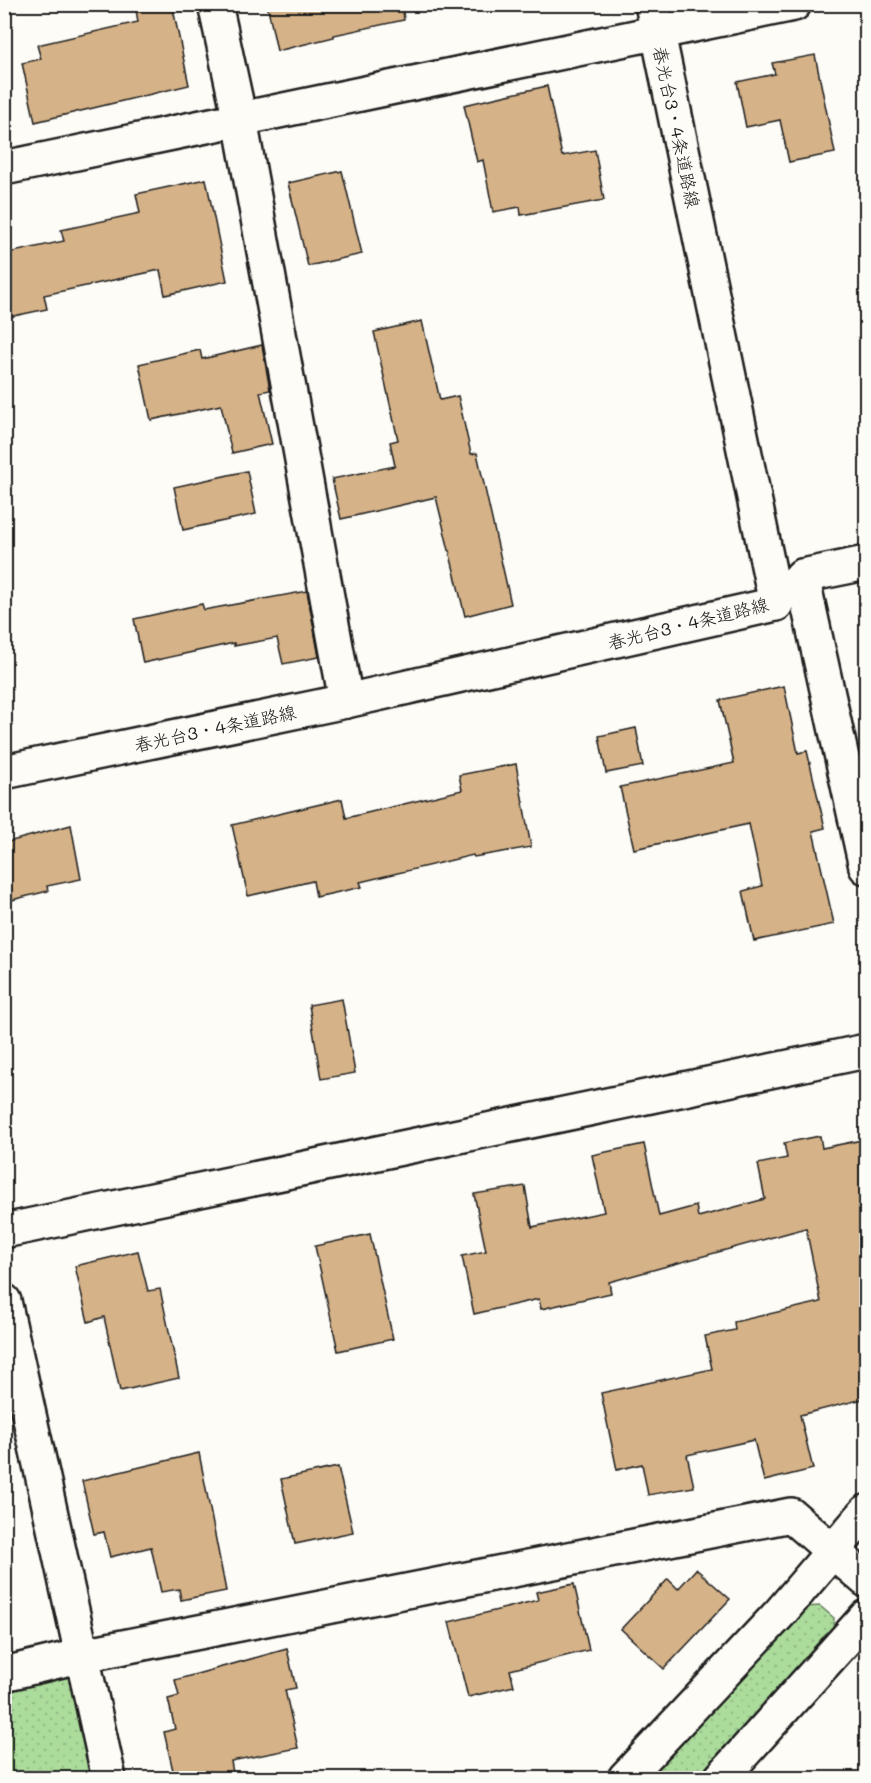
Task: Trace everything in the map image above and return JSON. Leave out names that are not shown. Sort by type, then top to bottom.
[{"type":"street","points":[[215,4],[240,120],[346,701]]},
{"type":"street","points":[[4,168],[240,120],[655,18],[794,4]]},
{"type":"street","name":"春光台3・4条道路線","points":[[4,772],[346,701],[776,604],[655,18]]},
{"type":"street","points":[[776,604],[802,576],[867,563]]},
{"type":"street","points":[[802,576],[867,867]]},
{"type":"street","points":[[4,1231],[867,1051]]},
{"type":"street","points":[[4,1301],[109,1779]]},
{"type":"street","points":[[625,1779],[780,1613],[832,1549],[867,1512]]},
{"type":"street","points":[[4,1674],[83,1655],[791,1515],[867,1580]]},
{"type":"street","points":[[721,1779],[867,1617]]},
{"type":"green space","points":[[820,1606],[834,1618],[832,1639],[703,1778],[644,1778],[805,1607]]},
{"type":"green space","points":[[83,1655],[109,1778],[5,1778],[4,1674]]},
{"type":"building","points":[[135,4],[172,4],[189,85],[35,122],[22,63],[41,59],[37,45],[138,22]]},
{"type":"building","points":[[267,4],[402,4],[404,20],[334,35],[334,37],[277,51]]},
{"type":"building","points":[[815,55],[835,153],[789,162],[780,120],[746,127],[737,82],[775,74],[772,63]]},
{"type":"building","points":[[547,86],[562,156],[595,150],[604,200],[521,215],[520,207],[493,212],[483,160],[477,162],[464,105]]},
{"type":"building","points":[[342,171],[362,254],[308,266],[288,183]]},
{"type":"building","points":[[206,179],[227,281],[165,295],[160,270],[44,295],[47,309],[4,318],[4,254],[64,241],[61,230],[140,213],[136,194]]},
{"type":"building","points":[[422,321],[440,400],[458,396],[471,454],[477,453],[511,604],[465,616],[436,497],[341,519],[332,479],[395,466],[390,442],[398,440],[374,332]]},
{"type":"building","points":[[262,345],[270,390],[260,392],[272,444],[232,453],[221,405],[151,420],[139,364],[200,350],[202,359]]},
{"type":"building","points":[[247,471],[256,514],[183,530],[174,487]]},
{"type":"building","points":[[307,591],[319,657],[283,664],[277,638],[234,646],[234,643],[143,663],[134,619],[202,604],[204,610]]},
{"type":"building","points":[[784,686],[798,753],[807,751],[825,828],[813,831],[834,924],[754,941],[743,891],[762,886],[749,824],[634,849],[620,787],[734,763],[720,700]]},
{"type":"building","points":[[636,728],[643,766],[606,773],[599,736]]},
{"type":"building","points":[[516,764],[531,847],[474,857],[473,855],[360,882],[362,887],[316,897],[313,881],[248,896],[232,825],[342,799],[346,818],[462,790],[459,775]]},
{"type":"building","points":[[71,825],[81,879],[47,886],[48,891],[4,902],[4,843]]},
{"type":"building","points":[[342,999],[355,1073],[321,1079],[309,1005]]},
{"type":"building","points":[[820,1136],[822,1148],[867,1139],[867,1398],[800,1415],[813,1469],[764,1481],[754,1440],[687,1455],[694,1487],[648,1495],[642,1464],[617,1470],[601,1393],[712,1369],[705,1336],[735,1330],[734,1322],[821,1302],[806,1228],[609,1282],[611,1293],[541,1309],[539,1299],[474,1314],[462,1256],[486,1251],[474,1194],[525,1186],[532,1227],[604,1212],[592,1155],[644,1144],[659,1216],[696,1206],[698,1217],[765,1199],[758,1164],[787,1158],[784,1143]]},
{"type":"building","points":[[370,1234],[393,1339],[338,1351],[315,1246]]},
{"type":"building","points":[[138,1251],[148,1291],[160,1289],[179,1378],[120,1391],[104,1317],[88,1322],[75,1266]]},
{"type":"building","points":[[199,1453],[226,1591],[181,1600],[179,1589],[161,1592],[151,1547],[110,1557],[104,1532],[94,1534],[82,1481]]},
{"type":"building","points":[[338,1467],[353,1532],[295,1544],[281,1479]]},
{"type":"building","points":[[696,1569],[730,1599],[664,1669],[621,1629],[668,1579],[678,1589]]},
{"type":"building","points":[[574,1584],[589,1650],[510,1670],[514,1686],[468,1697],[449,1622],[538,1600],[536,1592]]},
{"type":"building","points":[[287,1649],[296,1688],[285,1690],[298,1748],[231,1761],[234,1779],[175,1779],[164,1732],[175,1729],[168,1699],[179,1696],[175,1680]]}]
